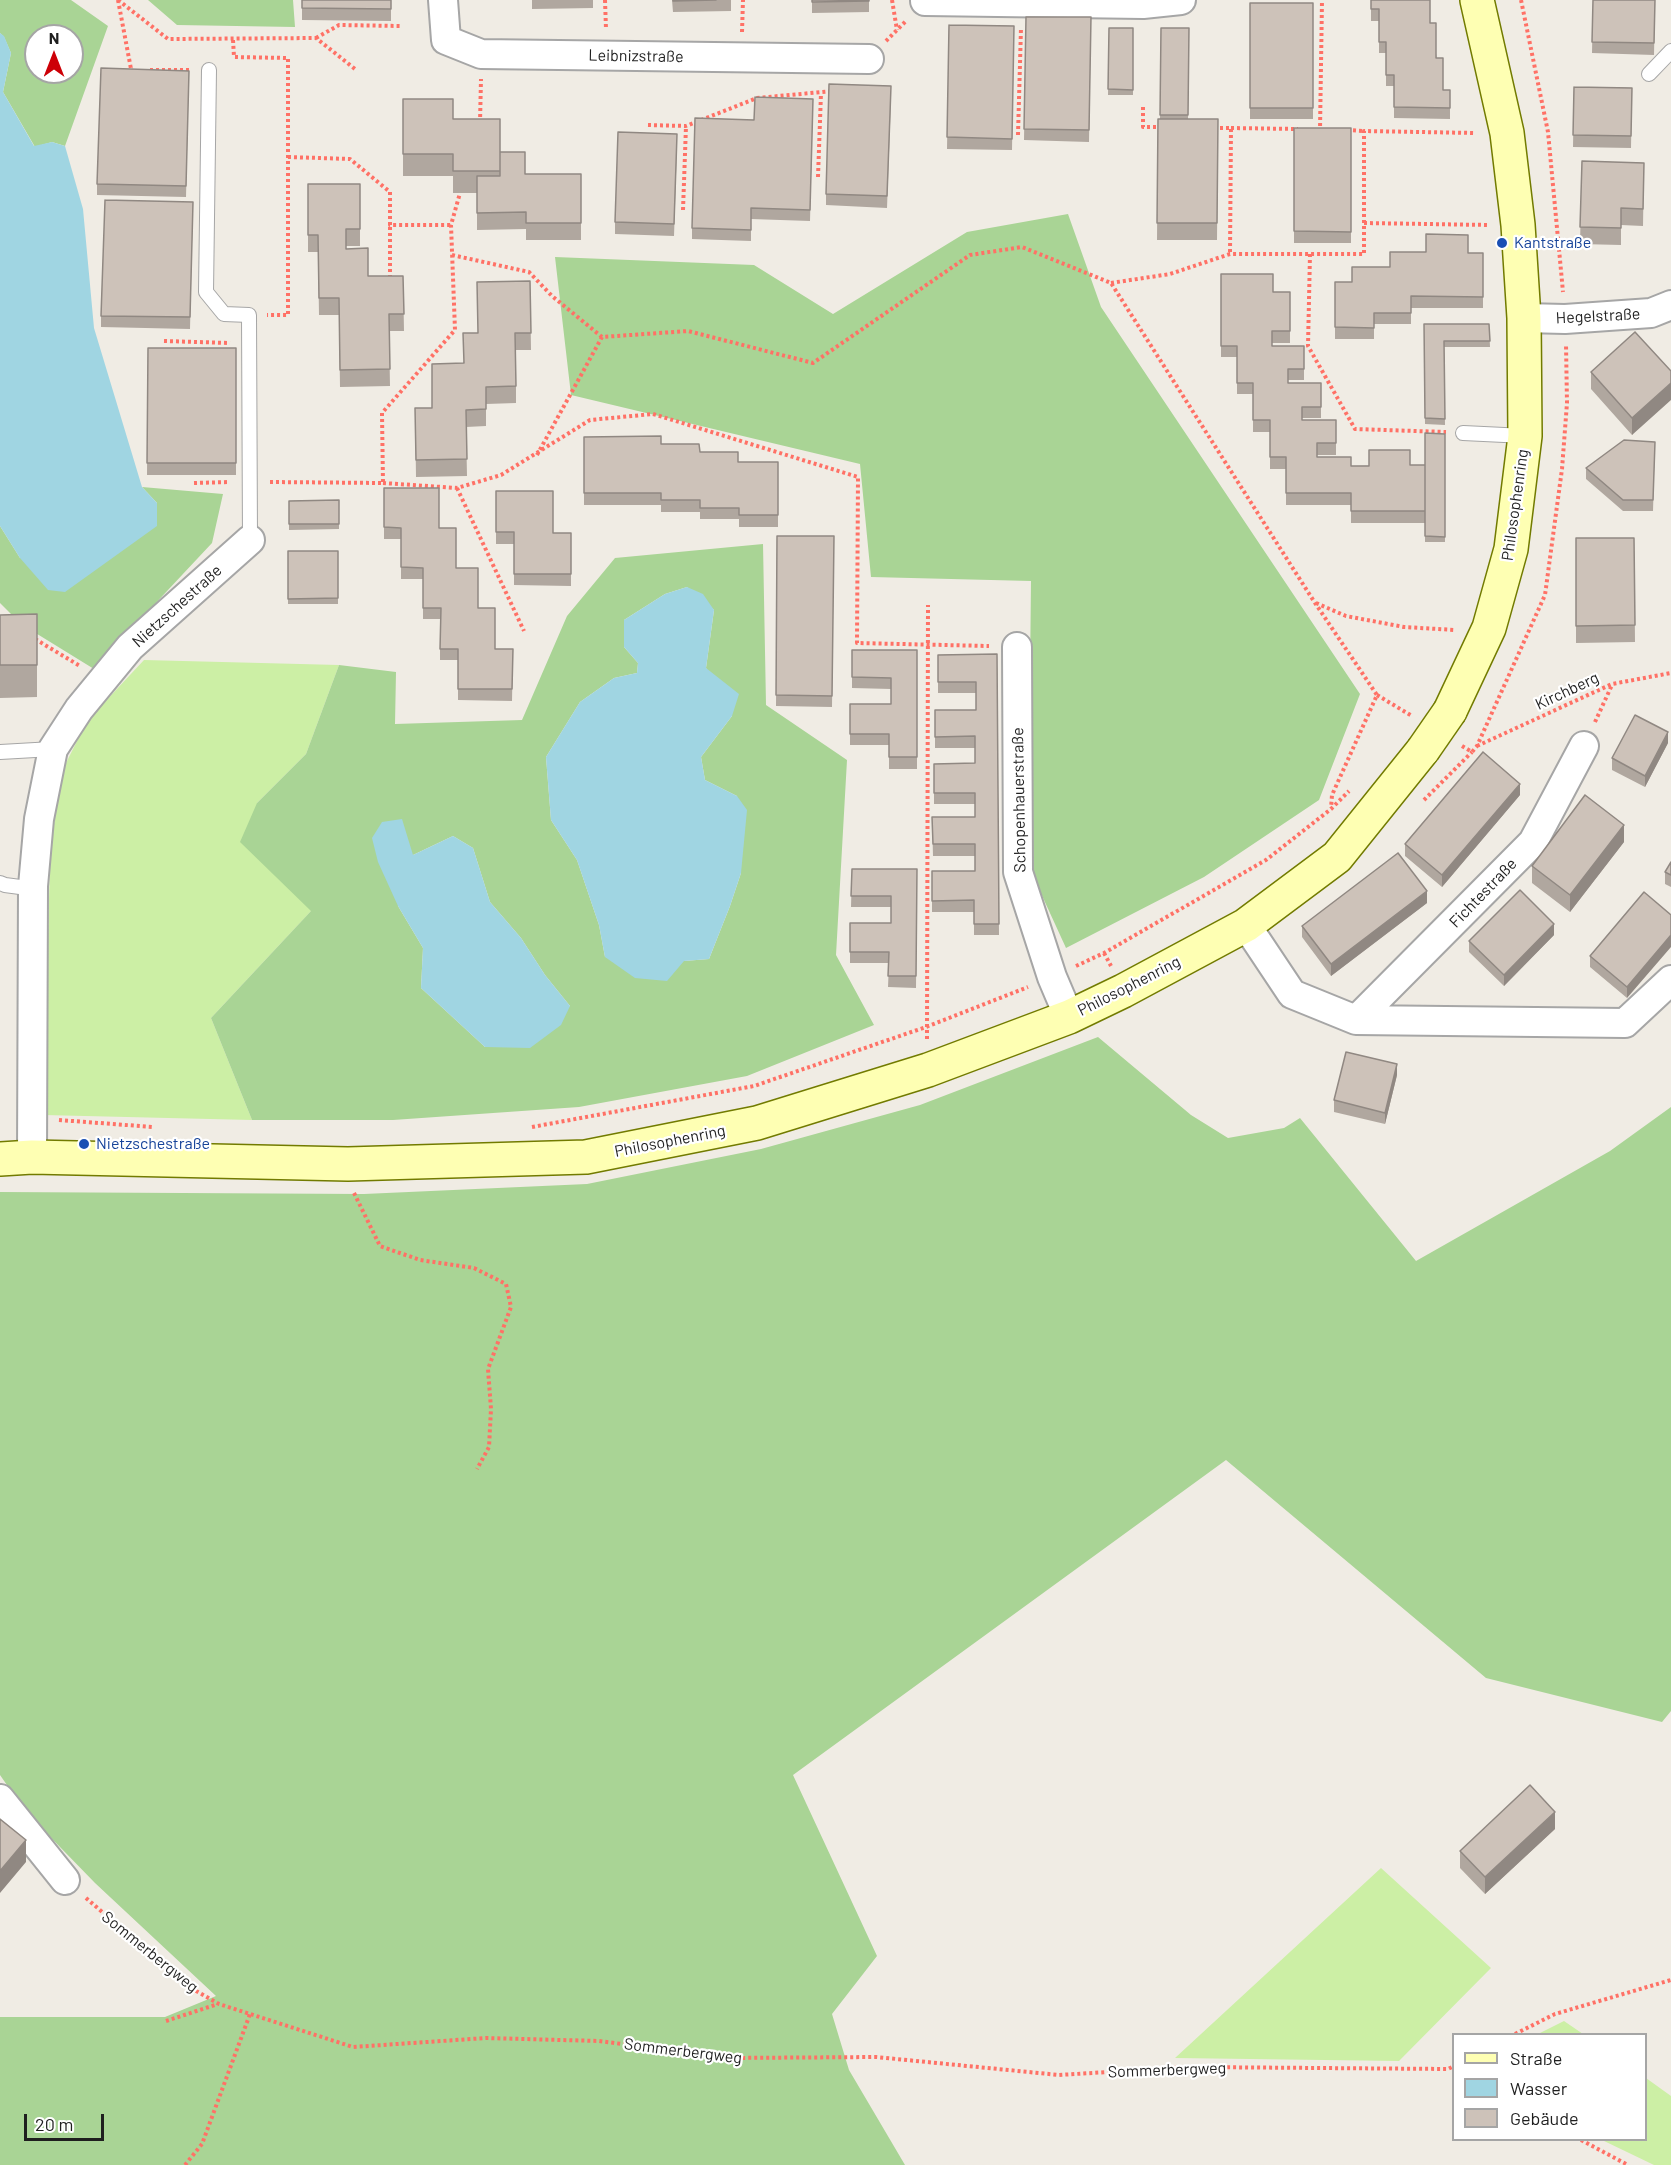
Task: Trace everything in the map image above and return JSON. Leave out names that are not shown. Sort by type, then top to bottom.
[{"type":"street","name":"Leibnizstraße","points":[[442,0],[446,40],[481,54],[869,59]]},
{"type":"street","points":[[925,1],[1143,4],[1181,0]]},
{"type":"street","name":"Philosophenring","points":[[16,1158],[348,1164],[586,1157],[757,1124],[928,1070],[1069,1017],[1123,991],[1246,925],[1337,856],[1423,750],[1450,711],[1489,628],[1511,549],[1525,436],[1524,318],[1519,241],[1507,133],[1477,0]]},
{"type":"street","name":"Hegelstraße","points":[[1524,318],[1565,320],[1651,313],[1671,305]]},
{"type":"street","name":"Nietzschestraße","points":[[16,1158],[32,1119],[33,886],[39,819],[53,749],[79,710],[130,648],[250,540]]},
{"type":"street","name":"Schopenhauerstraße","points":[[1017,647],[1018,872],[1052,977],[1069,1017]]},
{"type":"street","name":"Fichtestraße","points":[[1356,1020],[1533,842],[1584,746]]},
{"type":"street","points":[[1246,925],[1292,994],[1356,1020],[1625,1023],[1671,980]]},
{"type":"street","points":[[0,1799],[65,1880]]},
{"type":"lane","points":[[1649,74],[1671,51]]},
{"type":"lane","points":[[209,70],[206,292],[224,314],[249,315]]},
{"type":"lane","name":"Nietzschestraße","points":[[249,315],[250,540]]},
{"type":"lane","points":[[1463,433],[1525,436]]},
{"type":"lane","points":[[0,752],[53,749]]},
{"type":"lane","points":[[0,883],[12,886],[33,886]]},
{"type":"path","points":[[118,0],[168,39],[316,38],[339,25],[400,26]]},
{"type":"path","points":[[118,0],[131,69],[209,70]]},
{"type":"path","points":[[892,0],[897,30]]},
{"type":"path","points":[[1320,130],[1322,0]]},
{"type":"path","points":[[869,59],[925,1]]},
{"type":"path","points":[[1018,135],[1021,37]]},
{"type":"path","points":[[316,38],[355,69]]},
{"type":"path","points":[[233,40],[234,57],[288,58],[288,315],[249,315]]},
{"type":"path","points":[[480,131],[481,54]]},
{"type":"path","points":[[648,125],[686,126],[757,98],[843,90]]},
{"type":"path","points":[[818,177],[821,93]]},
{"type":"path","points":[[1143,107],[1143,126],[1165,127]]},
{"type":"path","points":[[683,210],[686,126]]},
{"type":"path","points":[[1209,128],[1331,130]]},
{"type":"path","points":[[1230,254],[1231,128]]},
{"type":"path","points":[[1342,130],[1507,133]]},
{"type":"path","points":[[452,255],[529,272],[552,296],[602,337],[688,331],[813,363],[970,255],[1022,247],[1111,283],[1170,274],[1230,254],[1364,254],[1364,130]]},
{"type":"path","points":[[288,157],[350,159],[390,192],[390,281]]},
{"type":"path","points":[[383,483],[382,413],[455,330],[451,225],[460,193]]},
{"type":"path","points":[[1364,223],[1490,225]]},
{"type":"path","points":[[390,225],[451,225]]},
{"type":"path","points":[[1310,254],[1308,346],[1355,429],[1445,432]]},
{"type":"path","points":[[1111,283],[1315,603],[1377,695],[1332,795],[1331,809]]},
{"type":"path","points":[[537,455],[602,337]]},
{"type":"path","points":[[164,341],[249,344]]},
{"type":"path","points":[[194,483],[383,483],[457,488],[501,476],[590,420],[653,414],[858,477],[857,643],[1017,647]]},
{"type":"path","points":[[457,488],[524,632]]},
{"type":"path","points":[[1315,603],[1346,616],[1404,627],[1457,631]]},
{"type":"path","points":[[928,605],[926,1027],[928,1070]]},
{"type":"path","points":[[28,635],[104,681]]},
{"type":"path","name":"Kirchberg","points":[[1477,746],[1612,684],[1671,673]]},
{"type":"path","points":[[1584,746],[1612,684]]},
{"type":"path","points":[[520,1128],[754,1086],[926,1027],[1052,977],[1104,953],[1266,860],[1331,809],[1356,785]]},
{"type":"path","points":[[32,1119],[160,1128]]},
{"type":"path","points":[[354,1192],[380,1246],[420,1260],[474,1268],[506,1284],[510,1307],[488,1369],[491,1409],[489,1447],[477,1469]]},
{"type":"path","name":"Sommerbergweg","points":[[65,1880],[189,1987],[219,2004],[353,2047],[486,2038],[599,2041],[729,2058],[876,2057],[1059,2075],[1189,2067],[1448,2069],[1452,2067]]},
{"type":"path","points":[[1517,2033],[1555,2014],[1671,1980]]},
{"type":"path","points":[[166,2022],[219,2004]]},
{"type":"path","points":[[185,2165],[202,2145],[250,2014]]},
{"type":"path","points":[[1448,2069],[1452,2071]]},
{"type":"path","points":[[1585,2141],[1628,2165]]},
{"type":"green space","points":[[0,0],[71,0],[108,26],[65,146],[52,142],[35,147],[3,92],[11,53],[0,33]]},
{"type":"green space","points":[[148,0],[293,0],[295,27],[177,25]]},
{"type":"green space","points":[[1068,214],[1101,307],[1360,694],[1319,800],[1204,877],[1066,948],[1028,865],[1031,581],[871,577],[860,464],[571,395],[555,257],[754,265],[833,314],[967,232]]},
{"type":"green space","points":[[142,487],[223,494],[212,543],[94,669],[21,624],[0,603],[0,526],[20,558],[157,503]]},
{"type":"green space","points":[[763,544],[766,705],[847,760],[836,955],[874,1025],[747,1076],[579,1107],[393,1120],[252,1120],[211,1018],[311,911],[240,842],[257,803],[306,754],[339,665],[396,672],[395,724],[522,720],[567,616],[615,558]],"holes":[[[687,587],[714,610],[706,668],[732,716],[701,757],[705,780],[737,796],[741,873],[709,959],[684,961],[605,957],[599,925],[577,860],[551,820],[546,757],[580,702],[614,678],[637,673],[638,663],[624,647],[624,620],[665,594]],[[453,836],[473,848],[490,902],[521,938],[545,975],[570,1006],[485,1047],[421,988],[423,948],[398,906],[413,855]]]},
{"type":"green space","points":[[144,660],[339,665],[306,754],[257,803],[312,910],[211,1018],[252,1120],[43,1115],[52,791],[87,721]]},
{"type":"green space","points":[[1098,1037],[1191,1115],[1228,1138],[1284,1128],[1300,1118],[1416,1261],[1610,1151],[1671,1107],[1671,1711],[1662,1722],[1486,1678],[1226,1460],[793,1775],[877,1956],[832,2014],[849,2070],[905,2165],[0,2165],[0,2017],[165,2017],[216,1996],[95,1883],[25,1811],[0,1775],[0,1192],[364,1194],[587,1184],[761,1149],[920,1105]]},
{"type":"green space","points":[[1381,1868],[1491,1968],[1399,2061],[1175,2058]]},
{"type":"green space","points":[[1564,2021],[1582,2033],[1540,2033]]},
{"type":"green space","points":[[1647,2079],[1671,2096],[1671,2165],[1654,2165],[1604,2141],[1647,2141]]},
{"type":"water","points":[[0,33],[4,36],[11,53],[3,92],[34,146],[52,142],[65,146],[83,209],[94,328],[142,487],[157,503],[157,526],[65,592],[48,590],[20,558],[0,526]]},
{"type":"water","points":[[687,587],[703,594],[714,610],[706,668],[739,694],[732,716],[701,757],[705,780],[737,796],[747,810],[741,873],[709,959],[684,961],[667,981],[635,978],[605,957],[599,925],[577,860],[551,820],[546,757],[580,702],[614,678],[637,673],[638,663],[624,647],[624,620],[665,594]]},
{"type":"water","points":[[402,819],[413,855],[453,836],[473,848],[490,902],[521,938],[545,975],[570,1006],[561,1025],[530,1048],[485,1047],[421,988],[423,948],[398,906],[378,862],[372,838],[382,822]]},
{"type":"building","points":[[302,0],[391,0],[391,9],[302,8]]},
{"type":"building","points":[[812,0],[869,0],[869,1],[812,2]]},
{"type":"building","points":[[1371,0],[1430,0],[1430,23],[1436,23],[1436,58],[1443,58],[1443,90],[1450,90],[1450,108],[1394,107],[1394,75],[1386,75],[1386,42],[1379,42],[1379,9],[1371,9]]},
{"type":"building","points":[[1593,0],[1655,0],[1654,43],[1592,42]]},
{"type":"building","points":[[1250,3],[1313,3],[1313,108],[1250,108]]},
{"type":"building","points":[[1026,17],[1091,17],[1089,130],[1024,129]]},
{"type":"building","points":[[949,25],[1014,26],[1012,139],[947,137]]},
{"type":"building","points":[[1109,28],[1133,28],[1133,90],[1108,89]]},
{"type":"building","points":[[1161,28],[1189,28],[1188,115],[1160,115]]},
{"type":"building","points":[[101,68],[189,71],[186,186],[97,184]]},
{"type":"building","points":[[829,84],[891,86],[887,196],[826,194]]},
{"type":"building","points":[[1574,87],[1632,88],[1631,136],[1573,135]]},
{"type":"building","points":[[755,97],[813,99],[810,210],[751,208],[751,230],[692,228],[695,118],[754,120]]},
{"type":"building","points":[[403,99],[453,99],[453,119],[500,119],[500,171],[453,171],[453,154],[403,154]]},
{"type":"building","points":[[1158,119],[1218,119],[1217,223],[1157,223]]},
{"type":"building","points":[[1294,128],[1351,128],[1351,232],[1294,231]]},
{"type":"building","points":[[618,132],[677,134],[674,224],[615,222]]},
{"type":"building","points":[[500,152],[525,152],[525,174],[581,174],[581,223],[526,223],[526,212],[477,213],[477,176],[500,176]]},
{"type":"building","points":[[1582,161],[1644,163],[1643,209],[1621,208],[1621,228],[1580,227]]},
{"type":"building","points":[[308,184],[360,184],[360,229],[346,229],[346,249],[368,248],[368,276],[403,276],[404,314],[389,314],[390,369],[340,370],[339,298],[319,298],[318,235],[308,235]]},
{"type":"building","points":[[105,200],[193,202],[190,317],[101,316]]},
{"type":"building","points":[[1426,234],[1468,235],[1468,253],[1483,253],[1483,297],[1411,296],[1411,313],[1374,313],[1374,328],[1335,327],[1335,282],[1352,282],[1352,267],[1390,267],[1390,252],[1426,252]]},
{"type":"building","points":[[1221,274],[1273,274],[1273,292],[1290,292],[1290,331],[1272,331],[1272,346],[1304,346],[1304,369],[1288,369],[1288,383],[1321,383],[1321,407],[1302,407],[1302,420],[1336,420],[1336,443],[1317,443],[1317,457],[1351,457],[1351,466],[1369,466],[1369,450],[1410,450],[1410,465],[1425,465],[1425,511],[1351,511],[1351,493],[1286,493],[1286,457],[1270,457],[1270,420],[1253,420],[1253,383],[1237,383],[1237,346],[1221,346]]},
{"type":"building","points":[[530,281],[531,333],[515,333],[516,386],[486,387],[486,409],[466,410],[467,459],[416,460],[415,408],[432,408],[432,364],[464,363],[463,333],[478,333],[477,282]]},
{"type":"building","points":[[1424,324],[1489,324],[1490,341],[1444,341],[1445,419],[1425,418]]},
{"type":"building","points":[[1635,332],[1671,371],[1671,383],[1632,418],[1591,372]]},
{"type":"building","points":[[148,348],[236,348],[236,463],[147,463]]},
{"type":"building","points":[[1425,433],[1445,434],[1445,537],[1425,536]]},
{"type":"building","points":[[661,436],[661,444],[699,444],[700,452],[738,452],[738,462],[778,462],[778,515],[739,515],[739,508],[700,508],[700,500],[661,500],[661,493],[584,493],[584,437]]},
{"type":"building","points":[[1624,440],[1655,442],[1653,500],[1623,500],[1586,468]]},
{"type":"building","points":[[384,488],[439,488],[439,528],[456,528],[456,568],[478,568],[478,608],[495,608],[495,649],[513,649],[512,689],[458,689],[458,649],[440,649],[441,608],[423,608],[423,568],[401,567],[401,528],[384,527]]},
{"type":"building","points":[[496,491],[553,491],[553,533],[571,533],[571,574],[514,574],[514,532],[496,532]]},
{"type":"building","points":[[339,500],[339,524],[289,524],[289,501]]},
{"type":"building","points":[[777,536],[834,536],[832,696],[776,695]]},
{"type":"building","points":[[1576,538],[1634,538],[1635,625],[1576,626]]},
{"type":"building","points":[[288,551],[338,551],[338,598],[288,599]]},
{"type":"building","points":[[37,614],[37,665],[0,665],[0,615]]},
{"type":"building","points":[[852,650],[917,650],[917,757],[889,757],[889,734],[850,734],[850,704],[891,704],[891,678],[852,677]]},
{"type":"building","points":[[997,654],[999,924],[974,924],[974,900],[932,901],[932,871],[975,871],[975,844],[933,844],[932,817],[975,817],[975,793],[934,793],[934,764],[975,763],[975,736],[935,737],[935,710],[976,710],[976,682],[938,682],[938,655]]},
{"type":"building","points":[[1635,715],[1668,732],[1645,776],[1612,758]]},
{"type":"building","points":[[1483,752],[1520,784],[1442,875],[1405,844]]},
{"type":"building","points":[[1585,795],[1624,825],[1570,895],[1532,866]]},
{"type":"building","points":[[1398,853],[1427,891],[1331,964],[1302,926]]},
{"type":"building","points":[[1671,862],[1671,875],[1665,872]]},
{"type":"building","points":[[852,869],[917,869],[916,976],[888,976],[889,952],[850,952],[850,923],[891,923],[891,896],[851,896]]},
{"type":"building","points":[[1520,890],[1554,924],[1504,975],[1469,941]]},
{"type":"building","points":[[1644,892],[1671,915],[1671,935],[1627,987],[1590,956]]},
{"type":"building","points":[[1346,1052],[1397,1064],[1385,1113],[1334,1100]]},
{"type":"building","points":[[1530,1785],[1555,1812],[1485,1877],[1460,1851]]},
{"type":"building","points":[[0,1819],[26,1840],[0,1871]]},
{"type":"place","name":"Kantstraße","points":[[1502,243]]},
{"type":"place","name":"Nietzschestraße","points":[[84,1144]]}]
